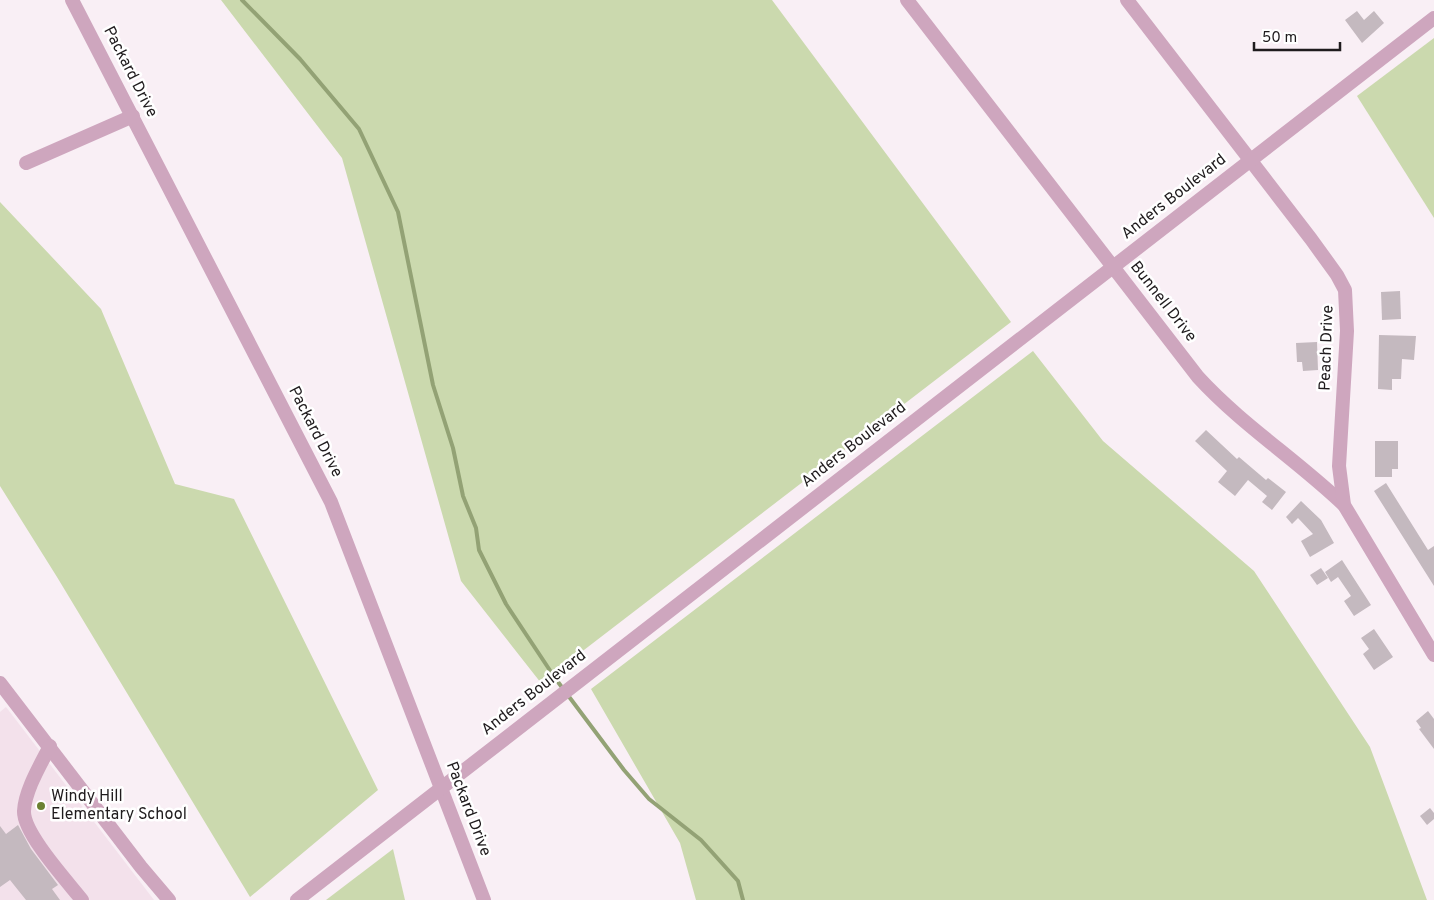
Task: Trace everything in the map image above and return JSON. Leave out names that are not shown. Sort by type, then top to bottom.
[{"type":"street","name":"Packard Drive","points":[[72,0],[331,502],[484,900]]},
{"type":"street","name":"Bunnell Drive","points":[[907,0],[1198,377],[1217,397],[1311,474],[1344,505]]},
{"type":"street","name":"Peach Drive","points":[[1127,0],[1250,159],[1337,275],[1345,290],[1347,331],[1339,466],[1344,505],[1434,655]]},
{"type":"street","name":"Anders Boulevard","points":[[297,900],[1434,18]]},
{"type":"street","points":[[26,163],[133,116]]},
{"type":"street","points":[[0,683],[141,867],[169,900]]},
{"type":"street","points":[[50,746],[34,778],[24,810],[27,829],[82,900]]},
{"type":"shaded area","name":"Windy Hill Elementary School","points":[[6,707],[154,900],[0,900],[0,712]]},
{"type":"green space","points":[[221,0],[772,0],[1011,322],[541,683],[461,581],[342,158]]},
{"type":"green space","points":[[1434,38],[1434,218],[1357,96]]},
{"type":"green space","points":[[0,202],[101,309],[175,484],[234,499],[378,790],[250,897],[0,486]]},
{"type":"green space","points":[[1033,351],[1103,441],[1254,571],[1370,747],[1427,900],[696,900],[680,843],[591,689]]},
{"type":"green space","points":[[393,849],[405,900],[326,900]]},
{"type":"building","points":[[1357,11],[1364,20],[1374,11],[1384,23],[1362,43],[1345,20]]},
{"type":"building","points":[[1400,291],[1401,319],[1382,320],[1381,292]]},
{"type":"building","points":[[1379,335],[1416,336],[1414,360],[1402,359],[1401,379],[1392,379],[1392,390],[1378,389]]},
{"type":"building","points":[[1317,342],[1318,370],[1303,371],[1302,362],[1297,362],[1296,343]]},
{"type":"building","points":[[1206,430],[1237,459],[1239,457],[1266,480],[1268,478],[1286,492],[1272,510],[1262,502],[1267,496],[1248,480],[1235,496],[1218,482],[1227,471],[1195,441]]},
{"type":"building","points":[[1375,441],[1398,441],[1398,469],[1392,469],[1392,477],[1375,477]]},
{"type":"building","points":[[1386,483],[1428,550],[1434,546],[1434,586],[1374,491]]},
{"type":"building","points":[[1301,501],[1321,520],[1334,543],[1310,557],[1301,541],[1313,534],[1298,518],[1292,524],[1286,517]]},
{"type":"building","points":[[1342,560],[1371,605],[1354,616],[1344,601],[1351,596],[1338,577],[1331,582],[1325,572]]},
{"type":"building","points":[[1321,568],[1328,578],[1317,585],[1310,575]]},
{"type":"building","points":[[1374,629],[1393,657],[1374,670],[1363,654],[1369,649],[1361,638]]},
{"type":"building","points":[[1428,711],[1434,719],[1434,749],[1419,729],[1421,728],[1416,721]]},
{"type":"building","points":[[1430,808],[1434,813],[1434,819],[1427,825],[1420,816]]},
{"type":"building","points":[[18,825],[31,849],[58,885],[52,889],[60,900],[26,900],[10,880],[0,887],[0,826],[6,834]]},
{"type":"waterway","points":[[242,0],[300,59],[359,129],[398,212],[433,385],[453,448],[463,496],[476,528],[479,550],[506,604],[555,678],[624,770],[649,799],[701,840],[738,881],[743,900]]},
{"type":"place","name":"Windy Hill Elementary School","points":[[41,806]]}]
